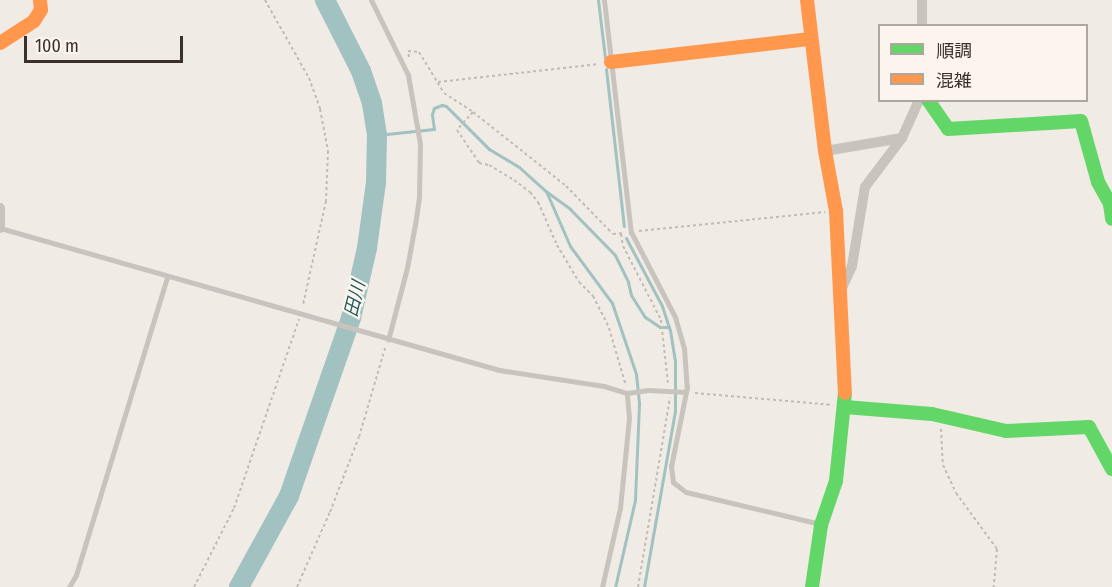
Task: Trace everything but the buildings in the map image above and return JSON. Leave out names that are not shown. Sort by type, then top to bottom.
[{"type":"street","points":[[0,43],[34,21],[41,10],[40,0]]},
{"type":"street","points":[[807,0],[825,151],[836,211],[845,407],[837,481],[821,525],[812,587]]},
{"type":"street","points":[[922,0],[922,24]]},
{"type":"street","points":[[611,62],[811,39]]},
{"type":"street","points":[[841,290],[852,266],[865,186],[902,138],[918,102]]},
{"type":"street","points":[[929,102],[948,129],[1081,121],[1098,182],[1111,204],[1112,219]]},
{"type":"street","points":[[825,151],[902,138]]},
{"type":"street","points":[[0,208],[0,228]]},
{"type":"street","points":[[845,407],[940,416],[1006,431],[1089,427],[1112,470]]},
{"type":"lane","points":[[371,0],[409,80],[420,144],[419,197],[407,268],[386,341]]},
{"type":"lane","points":[[604,0],[631,232],[679,327],[684,348],[676,392],[671,466],[674,482],[686,492],[821,525]]},
{"type":"lane","points":[[0,228],[386,341],[499,370],[604,386],[627,393],[676,392]]},
{"type":"lane","points":[[69,587],[76,575],[167,277]]},
{"type":"lane","points":[[602,587],[621,508],[629,418],[627,393]]},
{"type":"path","points":[[194,587],[234,508],[303,315],[326,201],[328,151],[320,109],[309,78],[265,0]]},
{"type":"path","points":[[409,80],[408,51],[413,50],[419,52],[444,93],[472,112],[566,186],[613,234],[836,211]]},
{"type":"path","points":[[437,82],[611,62]]},
{"type":"path","points":[[472,112],[458,129],[479,162],[502,172],[530,192],[579,282],[593,296],[609,328],[627,393]]},
{"type":"path","points":[[620,233],[623,246],[662,322],[676,392],[669,409],[651,498],[638,587]]},
{"type":"path","points":[[297,587],[359,437],[386,341]]},
{"type":"path","points":[[676,392],[845,407]]},
{"type":"path","points":[[940,416],[943,465],[956,493],[997,549],[994,587]]},
{"type":"waterway","name":"田川","points":[[239,587],[289,496],[351,318],[367,248],[376,182],[377,135],[372,103],[361,71],[325,0]]},
{"type":"waterway","points":[[598,0],[605,58]]},
{"type":"waterway","points":[[606,69],[624,226]]},
{"type":"waterway","points":[[377,135],[434,129],[432,114],[434,108],[446,106],[489,149],[519,167],[546,191],[570,246],[612,303],[636,374],[639,404],[635,500],[615,587]]},
{"type":"waterway","points":[[547,192],[570,209],[615,255],[628,282],[631,295],[645,317],[660,327],[669,327]]},
{"type":"waterway","points":[[626,238],[662,306],[670,330],[675,360],[675,411],[644,587]]},
{"type":"traffic: fast","points":[[929,102],[948,129],[1081,121],[1098,182],[1110,204],[1112,219]]},
{"type":"traffic: fast","points":[[812,587],[821,525],[836,481],[845,393]]},
{"type":"traffic: fast","points":[[845,407],[932,414],[1006,431],[1089,427],[1112,469]]},
{"type":"traffic: slow","points":[[0,43],[34,21],[41,10],[40,0]]},
{"type":"traffic: slow","points":[[807,0],[825,151],[836,211],[845,393]]},
{"type":"traffic: slow","points":[[611,62],[811,39]]}]
